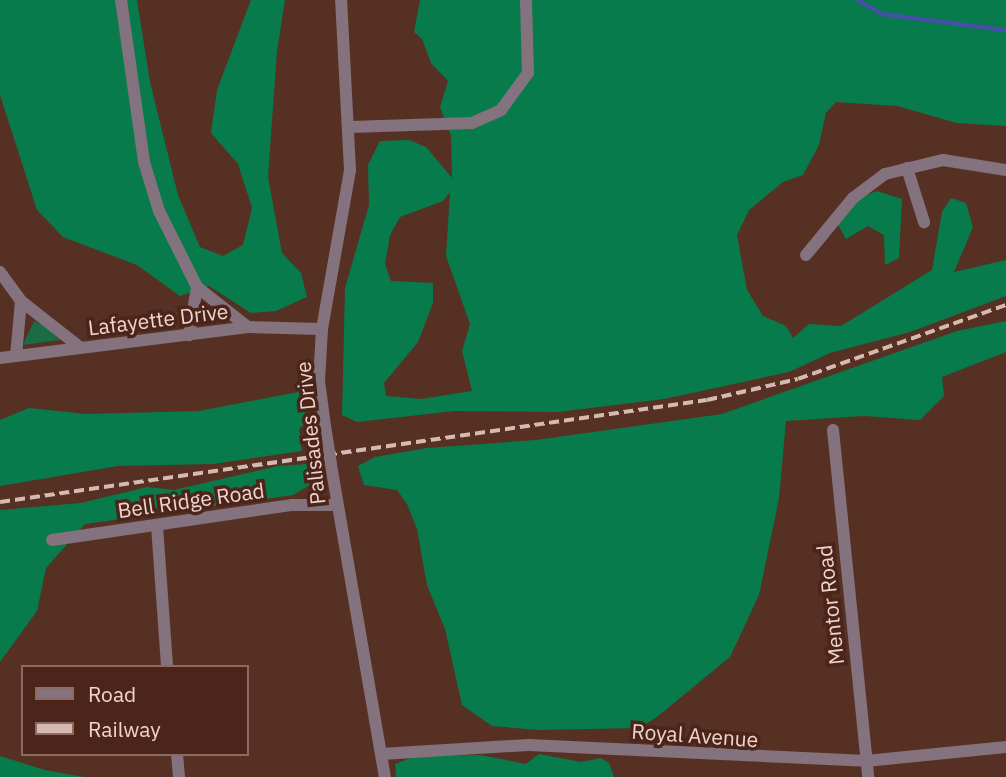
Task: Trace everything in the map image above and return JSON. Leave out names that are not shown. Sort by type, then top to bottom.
[{"type":"street","points":[[121,0],[144,162],[159,211],[197,288],[248,327]]},
{"type":"street","name":"Palisades Drive","points":[[341,0],[351,127],[344,226],[322,329],[319,381],[337,505],[385,777]]},
{"type":"street","points":[[351,127],[472,123],[501,110],[527,73],[526,0]]},
{"type":"street","points":[[806,255],[859,192],[885,174],[943,160],[1006,170]]},
{"type":"street","points":[[907,168],[924,222]]},
{"type":"street","points":[[0,272],[21,301],[81,348]]},
{"type":"street","points":[[190,335],[197,288]]},
{"type":"street","points":[[16,356],[21,301]]},
{"type":"street","name":"Lafayette Drive","points":[[0,358],[248,327],[322,329]]},
{"type":"street","name":"Mentor Road","points":[[833,430],[868,777]]},
{"type":"street","name":"Bell Ridge Road","points":[[52,540],[292,505],[337,505]]},
{"type":"street","points":[[157,526],[167,665]]},
{"type":"street","name":"Royal Avenue","points":[[381,754],[529,745],[866,761],[1006,747]]},
{"type":"street","points":[[177,756],[179,777]]},
{"type":"green space","points":[[0,0],[137,0],[150,82],[178,195],[200,247],[223,256],[243,245],[252,208],[238,164],[211,133],[217,90],[251,0],[285,0],[277,51],[268,177],[282,253],[301,273],[307,297],[276,311],[251,313],[209,286],[180,296],[137,265],[63,237],[37,210],[0,95]]},
{"type":"green space","points":[[420,0],[1006,0],[1006,126],[957,123],[897,106],[836,102],[826,113],[819,145],[803,175],[783,182],[749,210],[737,235],[747,290],[763,316],[786,326],[793,338],[809,324],[841,326],[932,270],[942,212],[951,198],[966,203],[973,227],[954,272],[1006,260],[1006,296],[910,332],[830,353],[789,372],[664,399],[558,412],[454,411],[357,422],[342,415],[345,288],[369,205],[368,165],[380,141],[409,140],[426,147],[452,178],[451,136],[440,107],[448,81],[431,63],[422,39],[414,32]],"holes":[[[450,192],[446,256],[470,324],[462,351],[472,391],[421,399],[386,396],[384,383],[418,342],[433,303],[433,283],[391,281],[385,264],[390,235],[400,217],[443,201]]]},
{"type":"green space","points":[[877,191],[902,199],[899,258],[885,265],[884,235],[868,226],[846,239],[838,225],[853,200]]},
{"type":"green space","points":[[208,309],[219,317],[220,320],[200,323]]},
{"type":"green space","points":[[34,321],[47,327],[60,340],[23,345]]},
{"type":"green space","points":[[1006,321],[1006,352],[942,377],[944,396],[920,420],[864,416],[786,421],[779,498],[759,595],[730,657],[657,717],[639,728],[538,730],[492,726],[462,705],[445,629],[427,585],[417,529],[407,504],[397,490],[364,485],[358,466],[375,457],[427,448],[536,440],[722,414],[957,331]]},
{"type":"green space","points":[[298,392],[304,397],[309,419],[299,429],[302,451],[213,464],[118,466],[0,486],[0,420],[29,408],[86,414],[199,411]]},
{"type":"green space","points":[[307,464],[316,472],[315,482],[293,495],[85,524],[46,568],[37,611],[0,662],[0,510],[81,503],[147,487],[174,490],[278,466]]},
{"type":"green space","points":[[539,754],[581,762],[601,758],[609,763],[614,777],[396,777],[395,764],[416,756],[481,755],[526,764]]},
{"type":"green space","points":[[0,756],[45,770],[84,777],[0,777]]},
{"type":"waterway","points":[[858,0],[882,14],[1006,30]]},
{"type":"railway","points":[[0,502],[707,400],[798,379],[1006,305]]}]
